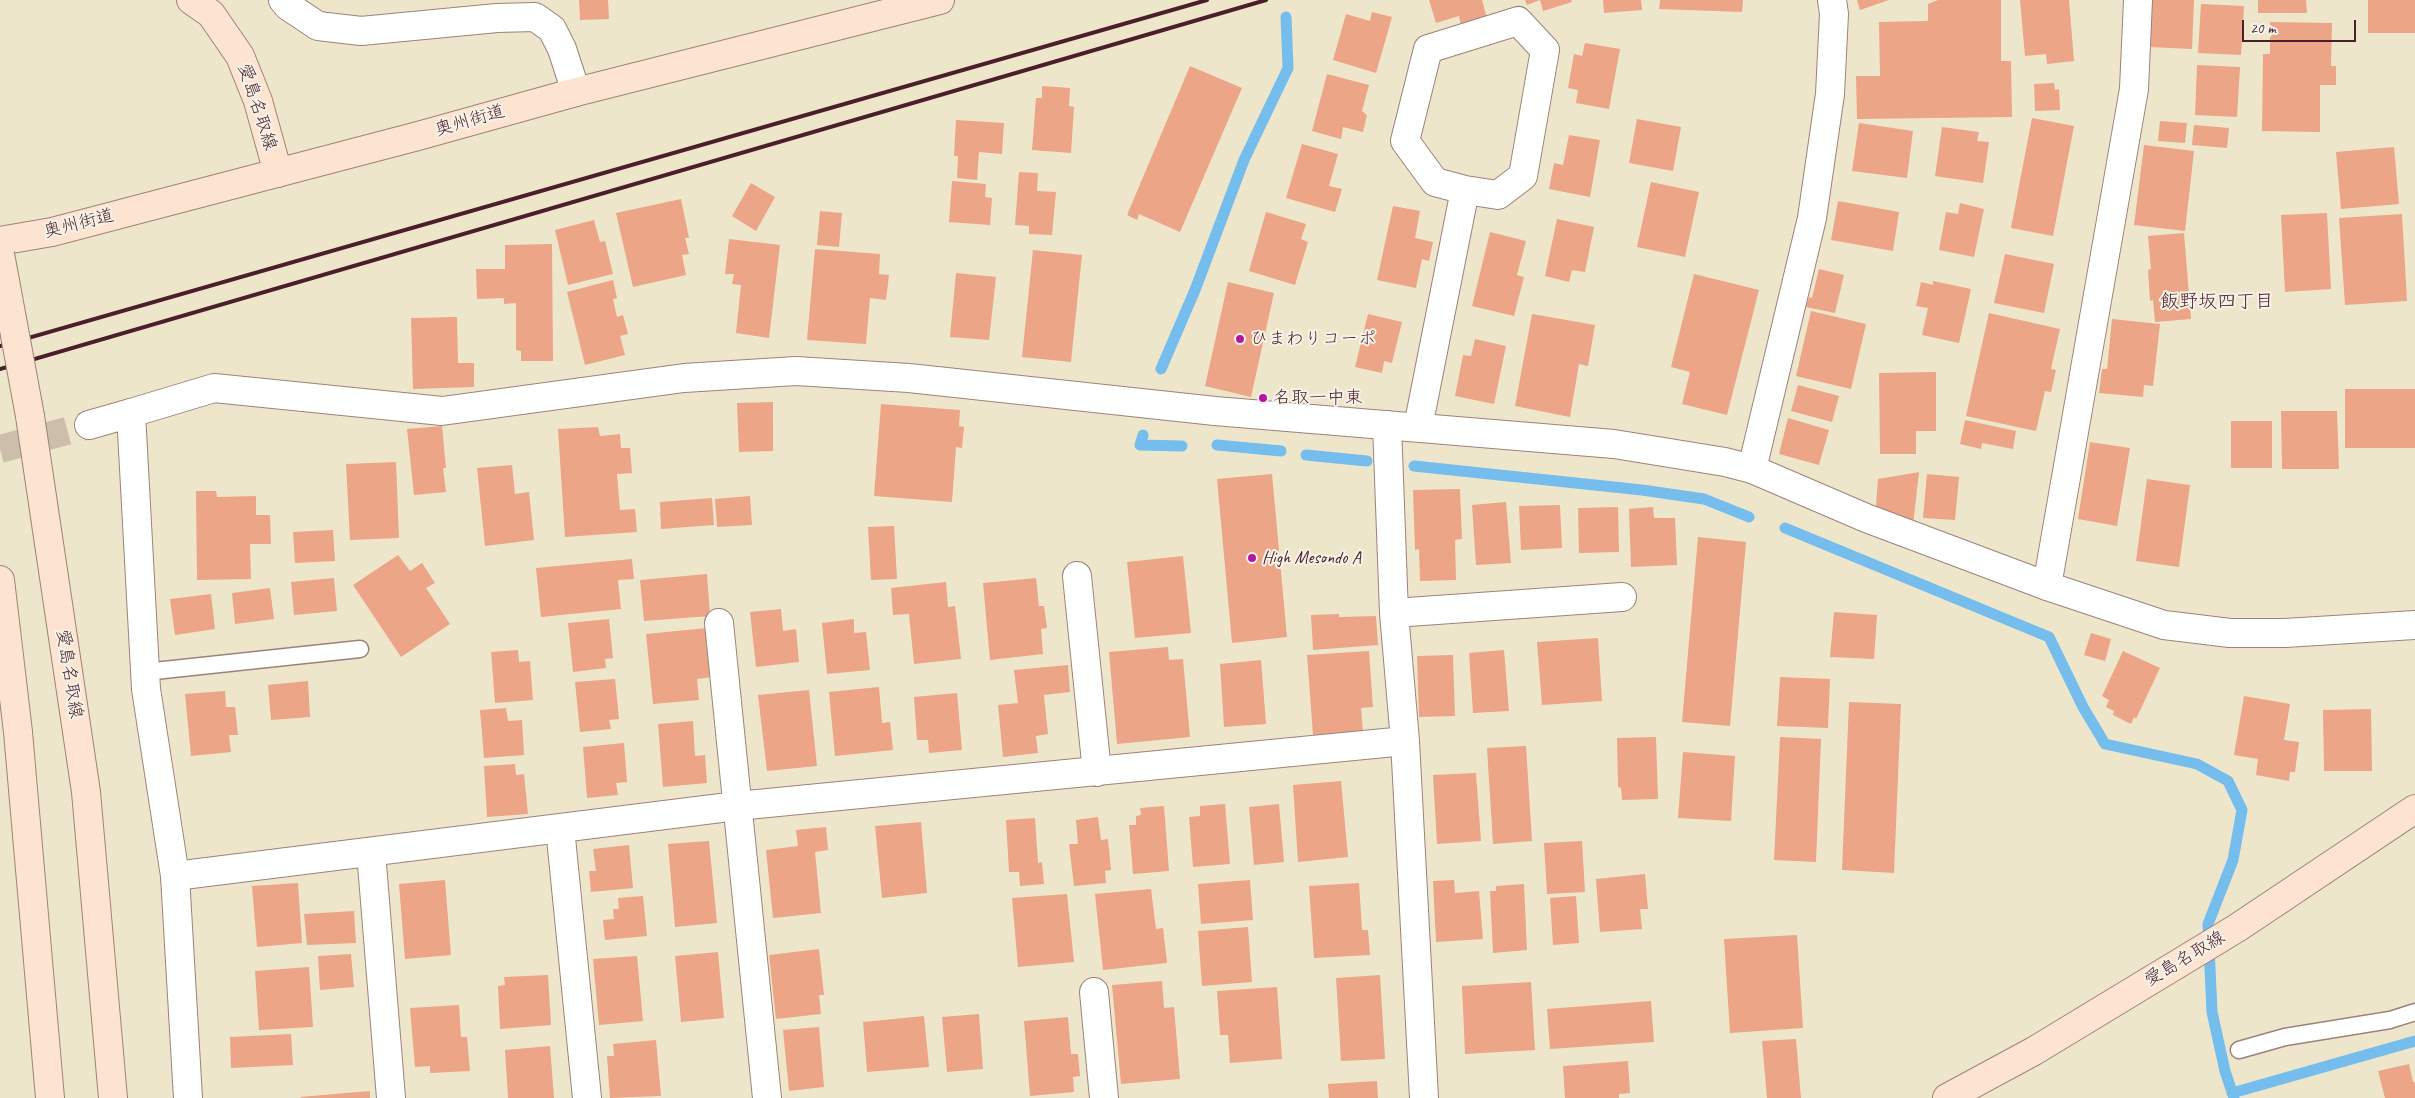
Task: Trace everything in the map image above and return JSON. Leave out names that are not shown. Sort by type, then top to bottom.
[{"type":"main road","name":"愛島名取線","points":[[191,0],[211,14],[240,56],[258,101],[278,173]]},
{"type":"main road","name":"奥州街道","points":[[0,241],[52,232],[278,173],[901,5],[940,0]]},
{"type":"main road","name":"愛島名取線","points":[[0,254],[30,416],[86,792],[113,1098]]},
{"type":"main road","points":[[0,580],[18,732],[50,1098]]},
{"type":"main road","name":"愛島名取線","points":[[1947,1098],[2034,1051],[2237,928],[2415,808]]},
{"type":"street","points":[[283,0],[288,6],[318,26],[361,31],[457,11],[535,17],[552,29],[562,49],[576,92]]},
{"type":"street","points":[[1752,469],[1812,218],[1830,94],[1834,14],[1832,0]]},
{"type":"street","points":[[2047,586],[2134,89],[2138,0]]},
{"type":"street","points":[[1518,22],[1545,50],[1524,176],[1498,195],[1465,190],[1435,182],[1405,141],[1428,49],[1518,22]]},
{"type":"street","points":[[1418,427],[1465,190]]},
{"type":"street","points":[[89,425],[214,388],[442,411],[684,378],[796,371],[909,378],[1216,411],[1614,444],[1725,462],[1752,469],[1866,518],[2047,586],[2164,625],[2230,633],[2285,633],[2415,625]]},
{"type":"street","points":[[132,413],[145,672],[175,876],[188,1098]]},
{"type":"street","points":[[1387,425],[1394,613],[1405,741],[1424,1098]]},
{"type":"street","points":[[1077,576],[1097,772]]},
{"type":"street","points":[[1394,613],[1622,597]]},
{"type":"street","points":[[719,623],[766,1098]]},
{"type":"street","points":[[175,876],[737,806],[1405,741]]},
{"type":"street","points":[[560,828],[587,1098]]},
{"type":"street","points":[[370,852],[391,1098]]},
{"type":"street","points":[[1094,992],[1104,1098]]},
{"type":"lane","points":[[145,672],[360,649]]},
{"type":"lane","points":[[2239,1050],[2285,1037],[2390,1020],[2415,1012]]},
{"type":"building","points":[[579,0],[608,0],[609,19],[580,20]]},
{"type":"building","points":[[1429,0],[1482,0],[1487,18],[1461,26],[1459,16],[1436,23]]},
{"type":"building","points":[[1525,0],[1540,0],[1527,5]]},
{"type":"building","points":[[1540,0],[1571,0],[1572,2],[1543,11]]},
{"type":"building","points":[[1603,0],[1641,0],[1642,10],[1604,13]]},
{"type":"building","points":[[1660,0],[1743,0],[1742,12],[1659,9]]},
{"type":"building","points":[[1857,0],[1889,0],[1860,10]]},
{"type":"building","points":[[1938,0],[2001,0],[2001,61],[2011,61],[2012,117],[1857,119],[1856,76],[1880,76],[1879,22],[1928,21],[1928,4]]},
{"type":"building","points":[[2020,0],[2069,0],[2074,61],[2047,64],[2046,54],[2025,56]]},
{"type":"building","points":[[2151,0],[2194,0],[2192,49],[2149,47]]},
{"type":"building","points":[[2258,0],[2306,0],[2307,13],[2258,13]]},
{"type":"building","points":[[2368,0],[2415,0],[2415,33],[2368,33]]},
{"type":"building","points":[[2201,4],[2244,6],[2241,55],[2198,53]]},
{"type":"building","points":[[1372,12],[1392,17],[1376,73],[1333,60],[1346,14],[1370,21]]},
{"type":"building","points":[[2270,22],[2332,23],[2331,66],[2336,66],[2336,85],[2320,85],[2320,132],[2262,131],[2263,54],[2270,54]]},
{"type":"building","points":[[1585,43],[1620,49],[1609,109],[1576,103],[1578,90],[1568,88],[1574,54],[1582,56]]},
{"type":"building","points":[[2197,65],[2240,67],[2237,117],[2195,115]]},
{"type":"building","points":[[1190,66],[1242,88],[1180,232],[1139,214],[1137,220],[1127,215]]},
{"type":"building","points":[[1327,74],[1369,85],[1362,111],[1367,115],[1363,132],[1343,127],[1341,139],[1312,131]]},
{"type":"building","points":[[2054,83],[2055,90],[2059,89],[2060,110],[2035,111],[2034,84]]},
{"type":"building","points":[[1042,86],[1070,88],[1069,106],[1074,107],[1071,153],[1032,150],[1036,98],[1042,98]]},
{"type":"building","points":[[2032,118],[2074,126],[2053,236],[2011,228]]},
{"type":"building","points":[[1637,119],[1681,127],[1673,171],[1629,163]]},
{"type":"building","points":[[956,120],[1004,123],[1002,154],[979,152],[977,180],[957,178],[958,156],[954,156]]},
{"type":"building","points":[[2160,121],[2187,123],[2185,143],[2158,141]]},
{"type":"building","points":[[1859,123],[1913,131],[1907,178],[1852,171]]},
{"type":"building","points":[[2194,125],[2229,128],[2227,148],[2192,145]]},
{"type":"building","points":[[1942,127],[1979,132],[1977,141],[1989,142],[1983,183],[1935,176]]},
{"type":"building","points":[[1569,135],[1600,140],[1590,197],[1549,189],[1554,163],[1563,165]]},
{"type":"building","points":[[1302,144],[1338,154],[1329,186],[1342,189],[1335,212],[1286,198]]},
{"type":"building","points":[[2144,145],[2194,151],[2185,231],[2134,225]]},
{"type":"building","points":[[2394,147],[2399,204],[2341,209],[2336,152]]},
{"type":"building","points":[[1019,172],[1038,173],[1037,191],[1056,192],[1052,235],[1029,234],[1029,226],[1015,225]]},
{"type":"building","points":[[952,181],[986,184],[985,197],[992,198],[990,225],[949,222]]},
{"type":"building","points":[[1651,182],[1699,192],[1685,257],[1637,247]]},
{"type":"building","points":[[751,183],[775,197],[756,231],[732,216]]},
{"type":"building","points":[[681,199],[689,238],[685,238],[689,254],[682,255],[686,275],[633,287],[616,213]]},
{"type":"building","points":[[1838,201],[1899,212],[1893,251],[1831,240]]},
{"type":"building","points":[[1960,203],[1984,209],[1974,257],[1939,250],[1946,212],[1958,214]]},
{"type":"building","points":[[1393,206],[1420,211],[1415,238],[1433,242],[1429,261],[1422,259],[1416,288],[1377,280]]},
{"type":"building","points":[[820,211],[842,213],[839,247],[817,245]]},
{"type":"building","points":[[1266,212],[1306,224],[1301,239],[1308,242],[1295,285],[1249,271]]},
{"type":"building","points":[[2327,213],[2331,289],[2285,292],[2281,215]]},
{"type":"building","points":[[2402,214],[2407,301],[2345,305],[2339,218]]},
{"type":"building","points":[[1557,219],[1594,227],[1585,272],[1572,270],[1569,282],[1545,276]]},
{"type":"building","points":[[594,220],[600,242],[605,241],[613,274],[568,285],[555,230]]},
{"type":"building","points":[[1490,232],[1526,241],[1517,275],[1524,277],[1514,316],[1472,306]]},
{"type":"building","points":[[2184,233],[2191,319],[2155,322],[2153,300],[2150,301],[2148,270],[2151,269],[2148,236]]},
{"type":"building","points":[[729,239],[780,245],[769,338],[736,333],[741,285],[732,284],[734,274],[725,274]]},
{"type":"building","points":[[552,244],[553,361],[521,361],[521,351],[516,350],[516,303],[504,304],[504,298],[477,299],[476,269],[505,269],[505,245]]},
{"type":"building","points":[[815,249],[880,254],[879,274],[889,275],[886,300],[870,298],[866,344],[807,340]]},
{"type":"building","points":[[1033,250],[1082,255],[1071,362],[1022,357]]},
{"type":"building","points":[[2005,254],[2054,264],[2044,313],[1994,303]]},
{"type":"building","points":[[1819,269],[1844,275],[1835,313],[1806,307],[1809,297],[1812,298]]},
{"type":"building","points":[[956,273],[996,277],[989,340],[950,337]]},
{"type":"building","points":[[1694,274],[1759,290],[1727,415],[1682,404],[1690,372],[1671,367]]},
{"type":"building","points":[[613,280],[617,298],[613,299],[617,317],[623,315],[628,334],[620,336],[625,355],[585,365],[567,292]]},
{"type":"building","points":[[1933,281],[1971,289],[1959,343],[1922,335],[1928,308],[1916,306],[1921,282],[1933,285]]},
{"type":"building","name":"ひまわりコーポ","points":[[1228,282],[1274,293],[1251,397],[1205,386]]},
{"type":"building","points":[[1811,311],[1866,324],[1851,389],[1796,376]]},
{"type":"building","points":[[1989,313],[2060,329],[2051,369],[2056,370],[2051,392],[2045,391],[2036,431],[1966,416]]},
{"type":"building","points":[[1368,314],[1402,322],[1392,363],[1384,361],[1382,373],[1355,367]]},
{"type":"building","points":[[1532,314],[1595,325],[1588,366],[1579,364],[1570,417],[1515,406]]},
{"type":"building","points":[[457,317],[458,363],[474,363],[474,387],[413,389],[411,318]]},
{"type":"building","points":[[2112,319],[2160,324],[2153,386],[2144,385],[2143,397],[2099,393],[2102,369],[2107,369]]},
{"type":"building","points":[[1475,339],[1506,346],[1494,404],[1455,396],[1463,355],[1471,356]]},
{"type":"building","points":[[1936,372],[1936,431],[1916,431],[1916,454],[1880,454],[1879,373]]},
{"type":"building","points":[[1798,385],[1839,396],[1832,422],[1791,411]]},
{"type":"building","points":[[2345,389],[2415,389],[2415,448],[2345,448]]},
{"type":"building","points":[[773,402],[773,451],[739,452],[737,403]]},
{"type":"building","points":[[881,404],[960,410],[959,426],[964,427],[962,448],[956,447],[952,502],[874,496]]},
{"type":"building","points":[[2281,411],[2337,411],[2339,469],[2282,469]]},
{"type":"building","points":[[1788,418],[1829,430],[1819,465],[1779,454]]},
{"type":"building","points":[[1965,420],[2016,431],[2013,449],[1982,443],[1981,449],[1960,444]]},
{"type":"building","points":[[2231,421],[2272,421],[2272,468],[2231,468]]},
{"type":"building","points":[[442,426],[446,468],[443,468],[446,492],[414,495],[407,429]]},
{"type":"building","points":[[598,427],[600,436],[620,434],[621,448],[630,448],[632,473],[617,474],[620,510],[635,509],[637,532],[565,537],[558,429]]},
{"type":"building","points":[[2090,442],[2130,448],[2117,526],[2078,519]]},
{"type":"building","points":[[396,462],[399,538],[350,540],[346,464]]},
{"type":"building","points":[[512,465],[515,494],[529,492],[534,540],[485,546],[477,468]]},
{"type":"building","points":[[1919,472],[1913,525],[1876,506],[1878,479]]},
{"type":"building","name":"High Mesondo A","points":[[1272,474],[1287,637],[1232,643],[1217,479]]},
{"type":"building","points":[[1927,474],[1959,477],[1955,520],[1923,518]]},
{"type":"building","points":[[2147,479],[2190,485],[2179,567],[2136,561]]},
{"type":"building","points":[[1460,489],[1462,539],[1455,540],[1456,580],[1420,581],[1419,549],[1415,550],[1413,490]]},
{"type":"building","points":[[196,491],[216,491],[217,497],[256,496],[256,515],[270,515],[271,544],[250,544],[251,579],[197,580]]},
{"type":"building","points":[[750,496],[752,525],[717,527],[715,499]]},
{"type":"building","points":[[712,498],[714,525],[661,529],[660,502]]},
{"type":"building","points":[[1506,502],[1511,563],[1476,565],[1472,505]]},
{"type":"building","points":[[1560,505],[1562,548],[1521,550],[1519,506]]},
{"type":"building","points":[[1618,507],[1619,552],[1579,553],[1578,508]]},
{"type":"building","points":[[1653,507],[1654,518],[1675,518],[1677,565],[1631,567],[1629,509]]},
{"type":"building","points":[[894,526],[897,579],[871,580],[868,527]]},
{"type":"building","points":[[333,530],[335,561],[295,563],[293,532]]},
{"type":"building","points":[[1698,537],[1746,542],[1730,726],[1682,722]]},
{"type":"building","points":[[398,555],[410,571],[422,563],[435,583],[426,588],[450,624],[401,657],[353,585]]},
{"type":"building","points":[[1183,556],[1191,633],[1135,638],[1127,562]]},
{"type":"building","points":[[632,559],[634,579],[618,580],[621,609],[541,617],[536,568]]},
{"type":"building","points":[[707,574],[710,616],[644,621],[640,580]]},
{"type":"building","points":[[334,578],[337,611],[294,615],[291,582]]},
{"type":"building","points":[[1036,578],[1039,606],[1044,606],[1047,628],[1041,629],[1043,654],[990,660],[983,583]]},
{"type":"building","points":[[946,582],[948,607],[955,606],[961,659],[914,664],[909,614],[893,615],[891,588]]},
{"type":"building","points":[[270,588],[274,619],[235,624],[232,593]]},
{"type":"building","points":[[211,594],[215,629],[175,635],[170,599]]},
{"type":"building","points":[[781,609],[783,631],[796,629],[799,662],[756,667],[750,612]]},
{"type":"building","points":[[1834,612],[1877,615],[1874,659],[1830,657]]},
{"type":"building","points":[[1339,614],[1339,617],[1376,616],[1378,645],[1313,650],[1311,615]]},
{"type":"building","points":[[609,619],[613,658],[605,659],[606,668],[573,672],[568,623]]},
{"type":"building","points":[[854,619],[854,633],[866,632],[870,670],[827,674],[822,623]]},
{"type":"building","points":[[707,628],[712,677],[697,679],[699,700],[653,704],[646,634]]},
{"type":"building","points":[[2091,633],[2111,639],[2105,661],[2084,655]]},
{"type":"building","points":[[1598,638],[1602,701],[1542,705],[1537,642]]},
{"type":"building","points":[[1168,647],[1169,660],[1183,659],[1190,737],[1117,744],[1109,652]]},
{"type":"building","points":[[518,650],[519,662],[530,661],[533,700],[495,703],[491,652]]},
{"type":"building","points":[[1504,650],[1509,711],[1473,713],[1469,653]]},
{"type":"building","points":[[1369,651],[1373,707],[1361,708],[1363,732],[1313,735],[1307,655]]},
{"type":"building","points":[[2123,651],[2160,668],[2136,719],[2134,717],[2131,724],[2113,715],[2114,711],[2106,707],[2109,700],[2102,696]]},
{"type":"building","points":[[1453,655],[1455,716],[1419,717],[1417,656]]},
{"type":"building","points":[[1261,660],[1266,724],[1224,727],[1220,664]]},
{"type":"building","points":[[1068,665],[1070,692],[1044,695],[1048,734],[1036,736],[1038,753],[1003,757],[998,705],[1018,703],[1014,670]]},
{"type":"building","points":[[1780,677],[1830,679],[1828,728],[1777,726]]},
{"type":"building","points":[[615,679],[619,719],[609,720],[611,729],[580,732],[575,682]]},
{"type":"building","points":[[308,681],[310,717],[271,720],[268,685]]},
{"type":"building","points":[[879,687],[882,723],[890,722],[893,750],[835,756],[829,692]]},
{"type":"building","points":[[809,690],[817,766],[767,771],[758,695]]},
{"type":"building","points":[[225,691],[226,707],[235,707],[238,735],[229,735],[231,752],[191,756],[185,694]]},
{"type":"building","points":[[957,693],[962,750],[929,753],[928,740],[917,740],[914,697]]},
{"type":"building","points":[[2244,696],[2290,704],[2284,740],[2299,742],[2295,772],[2290,772],[2289,781],[2256,775],[2258,759],[2234,755]]},
{"type":"building","points":[[1849,702],[1901,704],[1894,873],[1842,870]]},
{"type":"building","points":[[506,708],[508,721],[522,720],[524,755],[484,758],[480,710]]},
{"type":"building","points":[[2371,709],[2372,771],[2324,771],[2323,710]]},
{"type":"building","points":[[693,721],[695,756],[705,755],[707,783],[663,787],[658,724]]},
{"type":"building","points":[[1656,737],[1658,799],[1622,800],[1621,788],[1618,787],[1617,738]]},
{"type":"building","points":[[1780,737],[1821,739],[1816,862],[1774,860]]},
{"type":"building","points":[[624,743],[627,782],[616,783],[618,795],[587,798],[583,747]]},
{"type":"building","points":[[1526,746],[1532,841],[1493,844],[1487,748]]},
{"type":"building","points":[[1683,752],[1735,756],[1731,821],[1678,818]]},
{"type":"building","points":[[515,764],[516,775],[524,774],[528,814],[487,817],[484,766]]},
{"type":"building","points":[[1476,773],[1481,841],[1437,844],[1433,775]]},
{"type":"building","points":[[1341,781],[1348,857],[1298,862],[1293,785]]},
{"type":"building","points":[[1225,804],[1230,864],[1193,867],[1189,817],[1200,816],[1200,806]]},
{"type":"building","points":[[1279,804],[1284,862],[1254,865],[1249,807]]},
{"type":"building","points":[[1164,806],[1169,871],[1133,874],[1129,825],[1136,825],[1136,816],[1141,815],[1140,808]]},
{"type":"building","points":[[1098,817],[1101,840],[1108,839],[1111,870],[1105,871],[1106,883],[1074,886],[1069,844],[1078,844],[1076,820]]},
{"type":"building","points":[[1035,818],[1038,863],[1042,862],[1044,884],[1020,886],[1019,872],[1009,872],[1006,820]]},
{"type":"building","points":[[921,822],[927,893],[882,898],[875,826]]},
{"type":"building","points":[[826,827],[828,850],[815,852],[821,913],[773,918],[766,850],[798,846],[796,830]]},
{"type":"building","points":[[709,841],[717,923],[675,927],[668,844]]},
{"type":"building","points":[[1582,841],[1585,892],[1547,894],[1544,843]]},
{"type":"building","points":[[629,845],[633,888],[591,892],[589,871],[596,871],[593,849]]},
{"type":"building","points":[[1645,874],[1648,909],[1640,909],[1642,929],[1600,932],[1596,879]]},
{"type":"building","points":[[445,880],[451,955],[405,959],[399,884]]},
{"type":"building","points":[[1250,880],[1253,920],[1201,924],[1198,884]]},
{"type":"building","points":[[1454,880],[1455,893],[1479,891],[1483,939],[1436,942],[1433,881]]},
{"type":"building","points":[[298,883],[302,943],[257,947],[252,886]]},
{"type":"building","points":[[1359,883],[1362,930],[1368,930],[1370,955],[1314,958],[1309,886]]},
{"type":"building","points":[[1524,884],[1527,950],[1493,953],[1490,891],[1496,891],[1496,886]]},
{"type":"building","points":[[1151,889],[1156,929],[1163,928],[1167,963],[1103,970],[1095,894]]},
{"type":"building","points":[[1067,894],[1074,962],[1018,967],[1012,898]]},
{"type":"building","points":[[643,896],[647,936],[605,940],[603,920],[614,919],[613,909],[619,909],[618,898]]},
{"type":"building","points":[[1576,896],[1579,943],[1553,945],[1550,898]]},
{"type":"building","points":[[354,911],[356,943],[307,945],[304,914]]},
{"type":"building","points":[[1248,927],[1252,982],[1202,986],[1198,931]]},
{"type":"building","points":[[1797,935],[1803,1028],[1730,1033],[1724,939]]},
{"type":"building","points":[[819,949],[824,995],[819,995],[821,1014],[776,1019],[769,955]]},
{"type":"building","points":[[718,952],[724,1018],[681,1022],[675,956]]},
{"type":"building","points":[[351,954],[354,987],[320,990],[318,956]]},
{"type":"building","points":[[637,956],[643,1021],[599,1025],[593,959]]},
{"type":"building","points":[[309,967],[313,1027],[259,1030],[255,971]]},
{"type":"building","points":[[548,975],[551,1025],[500,1029],[498,986],[505,985],[504,977]]},
{"type":"building","points":[[1380,975],[1385,1059],[1341,1061],[1336,978]]},
{"type":"building","points":[[1162,981],[1164,1008],[1174,1007],[1180,1079],[1121,1084],[1112,985]]},
{"type":"building","points":[[1531,982],[1535,1050],[1465,1054],[1462,986]]},
{"type":"building","points":[[1277,987],[1282,1059],[1230,1063],[1228,1035],[1220,1035],[1217,991]]},
{"type":"building","points":[[1651,1001],[1654,1042],[1550,1049],[1547,1009]]},
{"type":"building","points":[[459,1005],[461,1037],[467,1037],[470,1071],[430,1073],[430,1066],[415,1067],[410,1008]]},
{"type":"building","points":[[979,1014],[983,1069],[947,1072],[942,1017]]},
{"type":"building","points":[[924,1016],[929,1067],[867,1072],[863,1022]]},
{"type":"building","points":[[1068,1017],[1071,1054],[1078,1054],[1080,1076],[1073,1077],[1074,1092],[1030,1096],[1024,1021]]},
{"type":"building","points":[[819,1027],[824,1087],[789,1091],[783,1030]]},
{"type":"building","points":[[291,1034],[293,1065],[231,1068],[230,1037]]},
{"type":"building","points":[[1796,1039],[1801,1098],[1767,1098],[1762,1041]]},
{"type":"building","points":[[656,1040],[661,1096],[610,1098],[607,1056],[614,1056],[613,1044]]},
{"type":"building","points":[[550,1046],[554,1098],[508,1098],[505,1050]]},
{"type":"building","points":[[1628,1061],[1630,1093],[1619,1094],[1619,1098],[1565,1098],[1563,1066]]},
{"type":"building","points":[[2409,1064],[2413,1082],[2415,1082],[2415,1098],[2385,1098],[2378,1071]]},
{"type":"building","points":[[1377,1081],[1378,1098],[1329,1098],[1328,1084]]},
{"type":"building","points":[[370,1091],[370,1098],[300,1097]]},
{"type":"waterway","points":[[1161,369],[1195,290],[1244,160],[1288,68],[1286,17]]},
{"type":"waterway","points":[[1143,435],[1140,445],[1182,446]]},
{"type":"waterway","points":[[1217,445],[1281,451]]},
{"type":"waterway","points":[[1306,455],[1367,461]]},
{"type":"waterway","points":[[1414,466],[1642,490],[1704,499],[1749,517]]},
{"type":"waterway","points":[[1785,528],[2049,637],[2083,707],[2105,744],[2197,764],[2228,781],[2242,810],[2233,860],[2208,924],[2212,1012],[2225,1071],[2234,1098]]},
{"type":"waterway","points":[[2232,1093],[2415,1041]]},
{"type":"tunnel","points":[[0,449],[89,425]]},
{"type":"railway","points":[[0,346],[1207,0]]},
{"type":"railway","points":[[0,369],[1266,0]]},
{"type":"place","name":"ひまわりコーポ","points":[[1240,339]]},
{"type":"place","name":"名取一中東","points":[[1263,398]]},
{"type":"place","name":"High Mesondo A","points":[[1252,558]]},
{"type":"district","name":"飯野坂四丁目","points":[[2217,302]]}]
